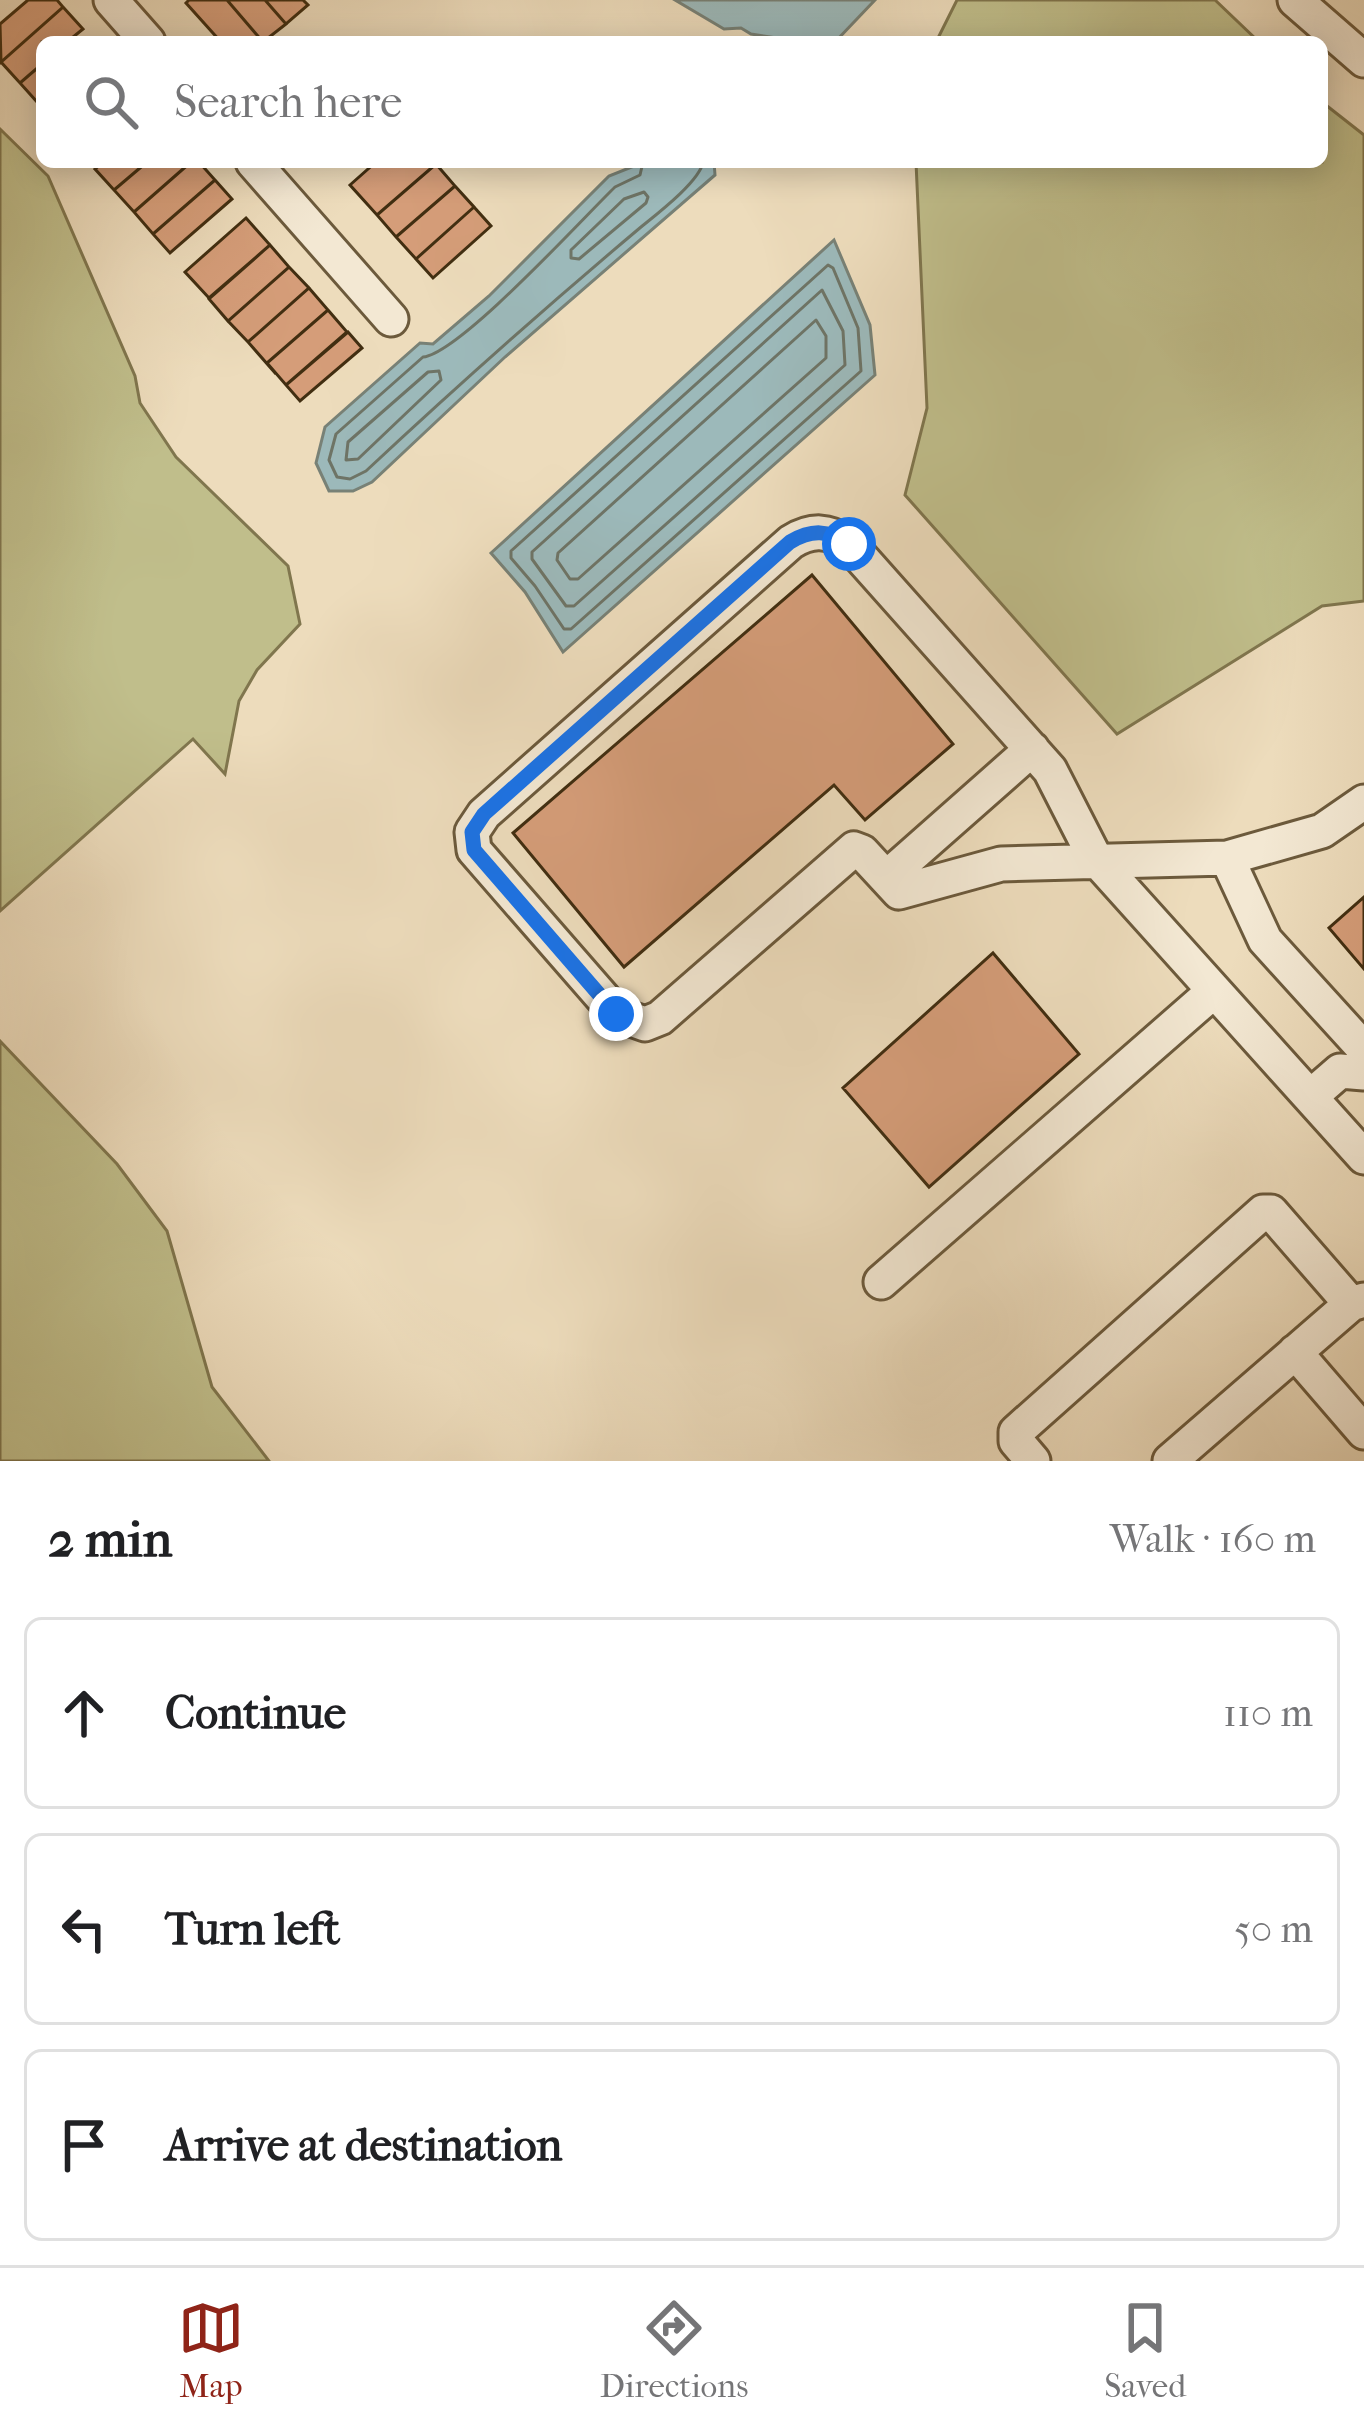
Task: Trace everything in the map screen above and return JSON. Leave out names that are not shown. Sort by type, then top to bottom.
[{"type":"street","points":[[111,0],[143,36]]},
{"type":"street","points":[[1295,0],[1364,60]]},
{"type":"street","points":[[259,168],[391,319]]},
{"type":"street","points":[[1364,802],[1322,830],[1227,858],[1095,858],[1001,864],[899,892],[854,849],[660,1018],[645,1024],[616,1014],[474,850],[472,832],[484,814],[790,542],[819,532],[834,534],[849,544],[1050,770],[1095,858],[1364,1157]]},
{"type":"street","points":[[886,878],[1032,749]]},
{"type":"street","points":[[1227,858],[1265,940],[1364,1049]]},
{"type":"street","points":[[881,1282],[1214,991]]},
{"type":"street","points":[[1310,1097],[1340,1070],[1364,1073]]},
{"type":"street","points":[[1034,1461],[1016,1441],[1016,1432],[1264,1212],[1271,1212],[1357,1302],[1170,1461]]},
{"type":"street","points":[[1295,1352],[1364,1432]]},
{"type":"shaded area","points":[[957,0],[1215,0],[1253,36],[939,36]]},
{"type":"shaded area","points":[[1328,107],[1364,135],[1364,601],[1322,606],[1117,734],[905,495],[927,408],[916,168],[1328,168]]},
{"type":"shaded area","points":[[0,129],[48,176],[135,376],[140,403],[176,457],[288,566],[300,624],[257,670],[239,701],[225,774],[193,739],[0,911]]},
{"type":"shaded area","points":[[0,1041],[117,1164],[167,1231],[212,1387],[269,1461],[0,1461]]},
{"type":"water","points":[[675,0],[875,0],[841,36],[764,36],[741,28],[724,29]]},
{"type":"water","points":[[629,168],[714,168],[715,175],[505,357],[372,482],[353,491],[329,491],[316,463],[325,427],[420,343],[433,344],[489,296],[609,176]]},
{"type":"water","points":[[834,240],[870,325],[875,375],[563,652],[525,592],[491,553]]},
{"type":"building","points":[[28,0],[57,0],[63,7],[1,62],[0,24]]},
{"type":"building","points":[[227,0],[258,36],[216,36],[186,3]]},
{"type":"building","points":[[227,0],[265,0],[286,24],[271,36],[258,36]]},
{"type":"building","points":[[265,0],[303,0],[308,5],[286,24]]},
{"type":"building","points":[[63,7],[83,29],[74,36],[36,36],[36,69],[20,83],[1,62]]},
{"type":"building","points":[[36,69],[36,101],[20,83]]},
{"type":"building","points":[[96,168],[140,168],[114,190]]},
{"type":"building","points":[[140,168],[184,168],[134,212],[114,190]]},
{"type":"building","points":[[184,168],[204,168],[215,180],[153,234],[134,212]]},
{"type":"building","points":[[369,168],[431,168],[377,215],[350,185]]},
{"type":"building","points":[[431,168],[439,168],[455,186],[396,237],[377,215]]},
{"type":"building","points":[[215,180],[232,199],[170,253],[153,234]]},
{"type":"building","points":[[455,186],[474,207],[416,259],[396,237]]},
{"type":"building","points":[[474,207],[491,226],[433,278],[416,259]]},
{"type":"building","points":[[246,218],[270,245],[209,298],[185,272]]},
{"type":"building","points":[[270,245],[289,267],[228,321],[209,299]]},
{"type":"building","points":[[289,267],[309,288],[248,342],[228,321]]},
{"type":"building","points":[[309,288],[328,310],[267,363],[276,374],[248,342]]},
{"type":"building","points":[[328,310],[347,332],[286,385],[267,363]]},
{"type":"building","points":[[348,332],[362,348],[300,401],[286,385]]},
{"type":"building","points":[[812,575],[953,744],[865,820],[834,785],[624,967],[513,833]]},
{"type":"building","points":[[1364,897],[1364,969],[1329,928]]},
{"type":"building","points":[[993,953],[1079,1054],[929,1187],[843,1088]]},
{"type":"route","points":[[616,1014],[474,850],[472,832],[484,814],[790,542],[819,532],[834,534],[849,544]]}]
